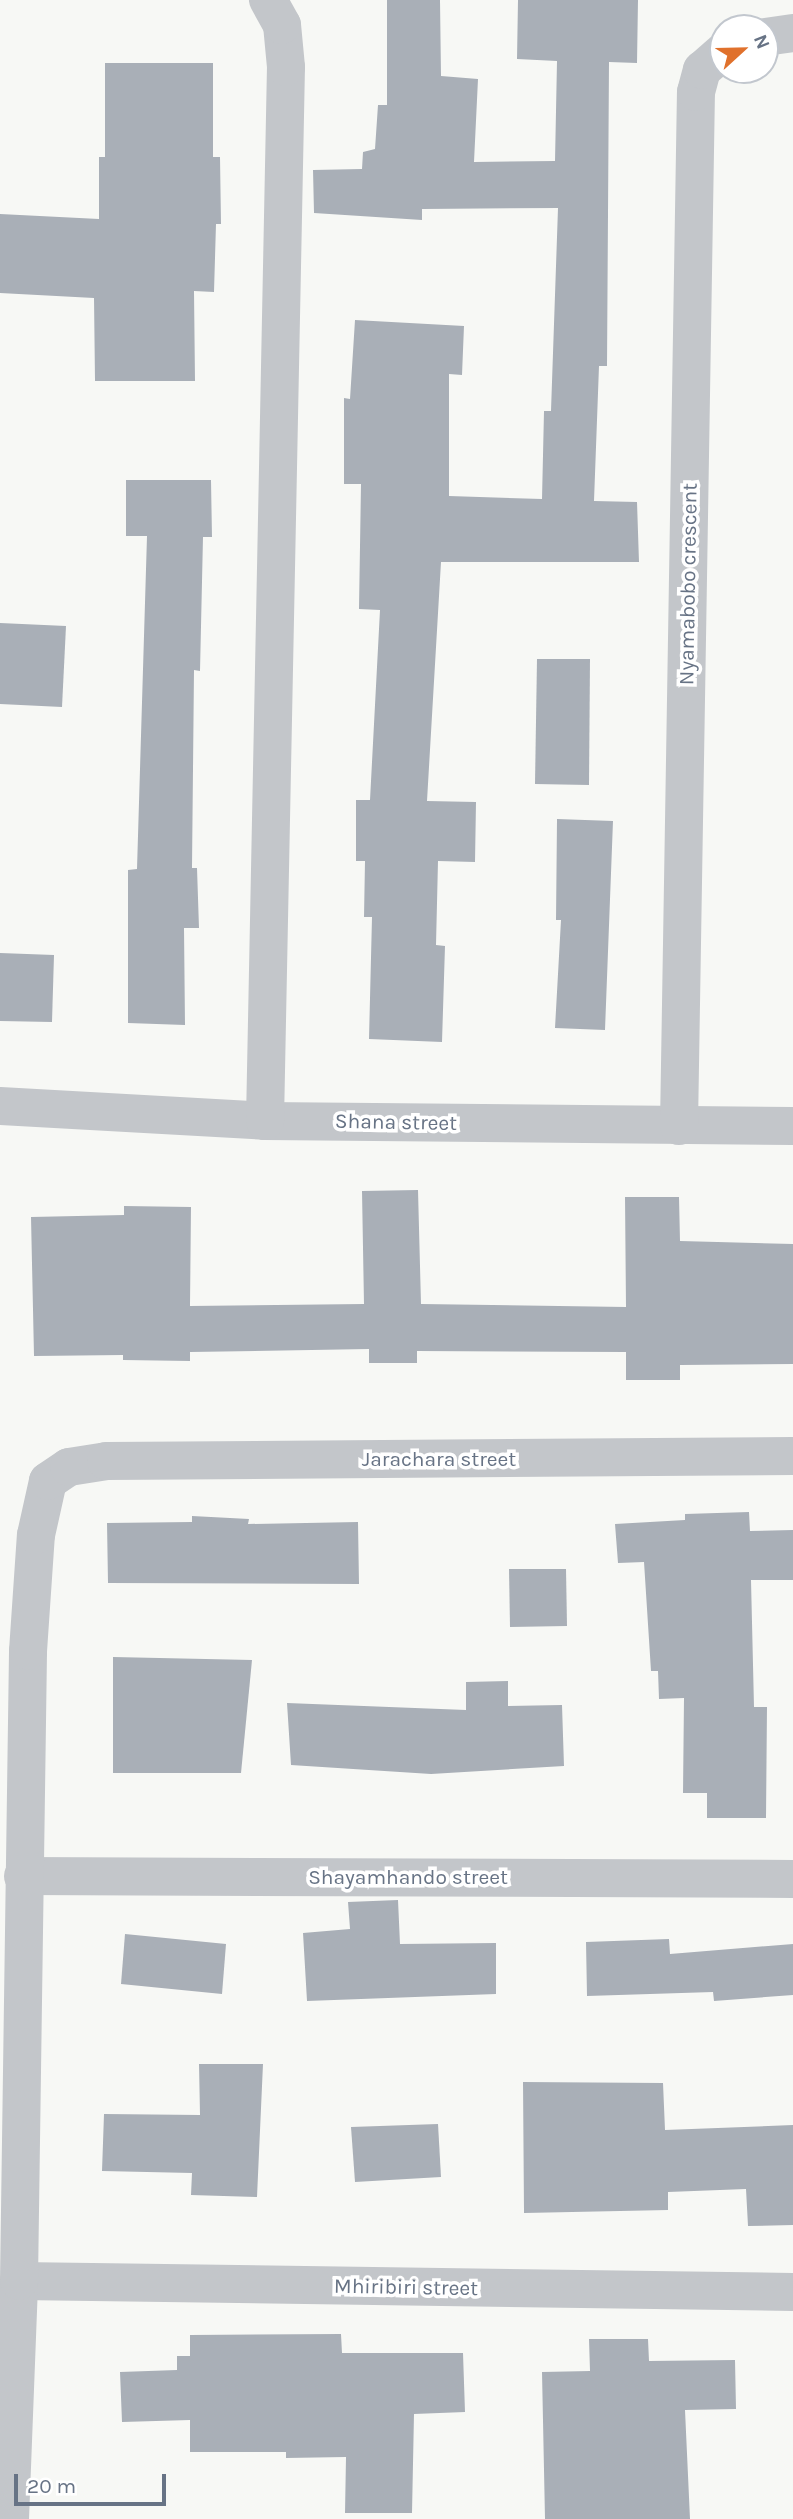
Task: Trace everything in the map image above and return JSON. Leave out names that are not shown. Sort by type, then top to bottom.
[{"type":"street","points":[[265,1121],[286,67],[282,25],[268,0]]},
{"type":"street","name":"Nyamabobo crescent","points":[[679,1126],[696,92],[702,70],[709,64]]},
{"type":"street","name":"Shana street","points":[[0,1105],[265,1121],[793,1126]]},
{"type":"street","name":"Jarachara street","points":[[23,1876],[28,1651],[41,1501],[55,1475],[84,1463],[793,1456]]},
{"type":"street","points":[[10,2519],[5,2461],[19,2281],[23,1876]]},
{"type":"street","name":"Shayamhando street","points":[[23,1876],[793,1879]]},
{"type":"street","name":"Mhiribiri street","points":[[19,2281],[793,2292]]},
{"type":"building","points":[[387,0],[440,0],[441,76],[478,79],[474,162],[555,161],[557,61],[517,59],[518,0],[638,0],[637,63],[609,62],[607,366],[599,366],[594,501],[637,502],[639,562],[441,562],[427,801],[476,802],[475,862],[438,861],[436,945],[445,946],[442,1042],[369,1039],[372,917],[364,917],[365,861],[356,861],[356,800],[370,800],[380,610],[359,609],[361,484],[344,484],[344,398],[350,399],[355,320],[464,326],[462,375],[449,374],[449,496],[542,499],[544,411],[551,411],[558,208],[422,209],[422,220],[314,213],[313,170],[362,169],[363,152],[375,149],[378,105],[387,105]]},
{"type":"building","points":[[105,63],[213,63],[213,157],[220,157],[221,224],[216,224],[214,292],[194,291],[195,381],[95,381],[94,298],[0,293],[0,214],[99,219],[99,157],[105,157]]},
{"type":"building","points":[[126,480],[211,480],[212,537],[203,537],[200,671],[194,670],[192,868],[197,868],[199,928],[184,928],[185,1025],[128,1023],[128,870],[137,869],[147,536],[126,536]]},
{"type":"building","points":[[0,623],[66,626],[62,707],[0,704]]},
{"type":"building","points":[[537,659],[590,659],[589,785],[535,784]]},
{"type":"building","points":[[557,819],[613,821],[605,1030],[555,1028],[561,920],[556,920]]},
{"type":"building","points":[[0,953],[54,955],[52,1022],[0,1021]]},
{"type":"building","points":[[418,1190],[421,1304],[626,1307],[625,1197],[679,1197],[680,1241],[793,1244],[793,1364],[680,1365],[680,1380],[626,1380],[626,1352],[417,1351],[417,1363],[369,1363],[369,1349],[190,1352],[190,1361],[123,1360],[123,1355],[34,1356],[31,1217],[124,1215],[124,1206],[191,1207],[190,1306],[364,1304],[362,1191]]},
{"type":"building","points":[[749,1512],[750,1531],[793,1530],[793,1580],[751,1580],[754,1707],[767,1707],[766,1818],[707,1818],[707,1793],[683,1793],[684,1698],[659,1699],[658,1671],[651,1671],[644,1562],[618,1563],[615,1524],[685,1520],[685,1514]]},
{"type":"building","points":[[192,1516],[249,1519],[248,1524],[358,1522],[359,1584],[108,1583],[107,1523],[192,1522]]},
{"type":"building","points":[[509,1569],[566,1569],[567,1626],[510,1627]]},
{"type":"building","points":[[113,1657],[252,1660],[241,1773],[113,1773]]},
{"type":"building","points":[[508,1681],[508,1706],[562,1705],[564,1766],[431,1774],[291,1765],[287,1703],[466,1710],[466,1682]]},
{"type":"building","points":[[398,1900],[400,1944],[496,1943],[496,1994],[307,2001],[303,1933],[350,1929],[348,1902]]},
{"type":"building","points":[[125,1934],[226,1944],[222,1994],[121,1984]]},
{"type":"building","points":[[669,1939],[670,1954],[793,1944],[793,1995],[714,2001],[713,1992],[587,1996],[586,1942]]},
{"type":"building","points":[[199,2064],[263,2064],[257,2197],[191,2195],[192,2173],[102,2171],[104,2114],[200,2115]]},
{"type":"building","points":[[523,2082],[663,2083],[665,2130],[793,2125],[793,2225],[748,2226],[746,2189],[668,2192],[668,2210],[524,2213]]},
{"type":"building","points":[[438,2124],[441,2177],[355,2182],[351,2127]]},
{"type":"building","points":[[341,2334],[342,2353],[463,2353],[465,2412],[414,2414],[412,2513],[345,2513],[346,2457],[286,2458],[286,2452],[190,2452],[190,2420],[122,2422],[120,2372],[177,2370],[177,2356],[190,2356],[190,2335]]},
{"type":"building","points":[[589,2339],[648,2339],[649,2361],[735,2360],[736,2409],[685,2410],[690,2519],[545,2519],[542,2372],[590,2371]]}]
